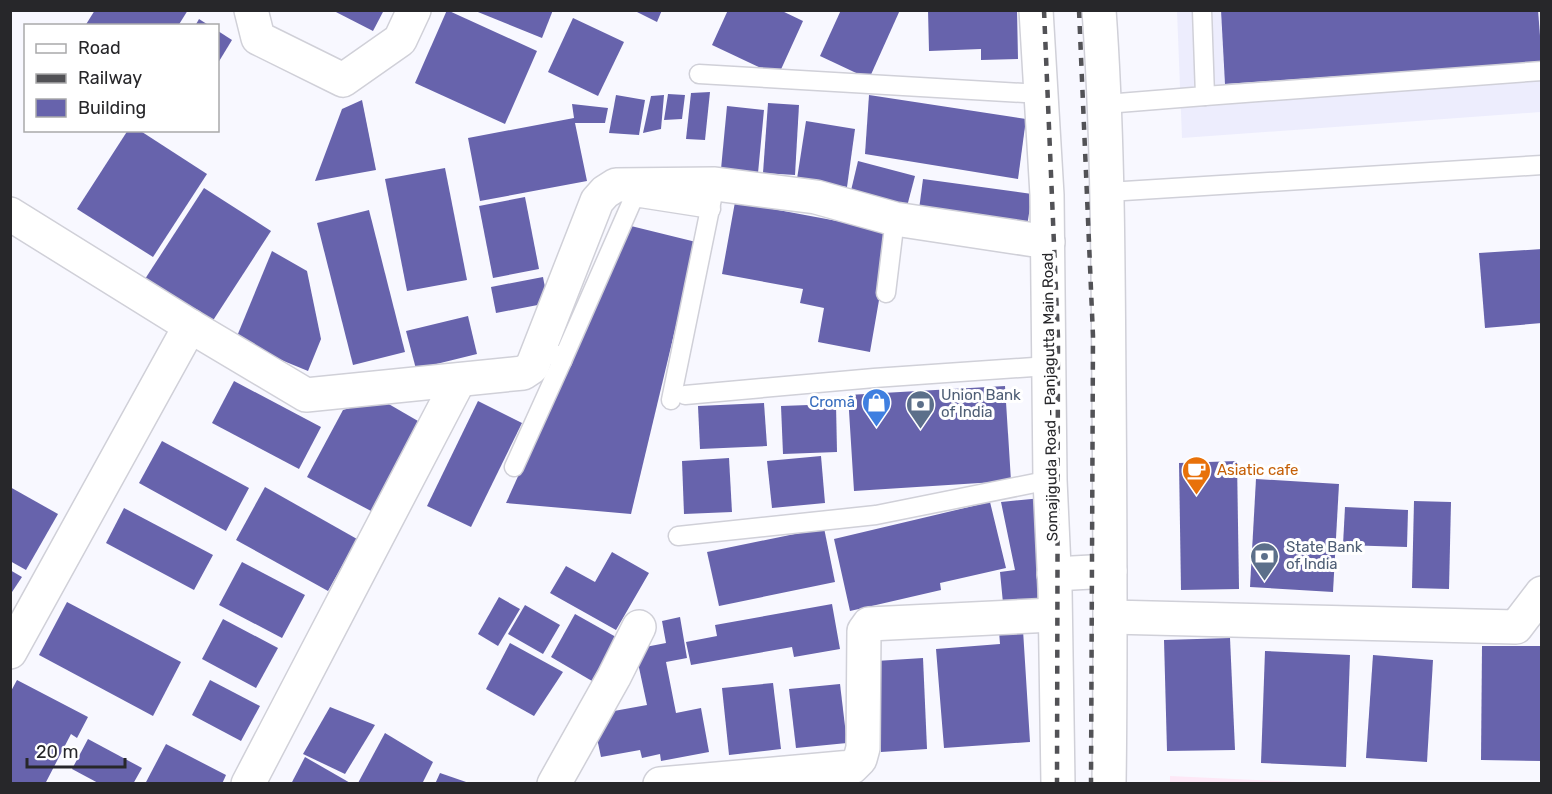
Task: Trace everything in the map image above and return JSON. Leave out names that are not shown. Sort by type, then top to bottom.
[{"type":"main road","points":[[251,10],[258,38],[343,80],[400,40],[414,10]]},
{"type":"main road","name":"Somajiguda Road - Panjagutta Main Road","points":[[1036,10],[1048,242],[1050,480],[1058,783]]},
{"type":"main road","points":[[1100,10],[1106,104],[1108,192],[1111,617],[1109,783]]},
{"type":"main road","points":[[10,214],[306,395],[523,373],[532,367],[552,353],[597,201],[616,185],[713,196],[816,197],[895,219],[1048,242]]},
{"type":"main road","points":[[10,652],[190,326]]},
{"type":"main road","points":[[248,783],[459,380]]},
{"type":"main road","points":[[1054,574],[1110,571]]},
{"type":"main road","points":[[1111,617],[1516,627],[1542,593]]},
{"type":"main road","points":[[660,783],[852,767],[860,759],[863,748],[864,631],[869,624],[1054,615]]},
{"type":"main road","points":[[554,783],[614,677],[639,627]]},
{"type":"lane","points":[[1202,10],[1205,96]]},
{"type":"lane","points":[[1106,104],[1542,71]]},
{"type":"lane","points":[[699,74],[1041,94]]},
{"type":"lane","points":[[1108,192],[1542,165]]},
{"type":"lane","points":[[713,196],[678,398],[874,378],[1048,366]]},
{"type":"lane","points":[[886,293],[895,219]]},
{"type":"lane","points":[[514,467],[552,353]]},
{"type":"lane","points":[[678,536],[876,515],[1050,480]]},
{"type":"shaded area","points":[[1177,11],[1541,11],[1541,112],[1182,138]]},
{"type":"shaded area","points":[[1170,776],[1321,783],[1170,783]]},
{"type":"building","points":[[95,10],[188,10],[179,24],[86,24]]},
{"type":"building","points":[[332,10],[384,10],[373,31]]},
{"type":"building","points":[[447,10],[537,51],[505,124],[415,83]]},
{"type":"building","points":[[473,10],[553,10],[542,38]]},
{"type":"building","points":[[633,10],[662,10],[657,22]]},
{"type":"building","points":[[728,10],[780,10],[803,21],[778,76],[712,45]]},
{"type":"building","points":[[841,10],[900,10],[869,79],[820,56]]},
{"type":"building","points":[[928,10],[1017,10],[1018,59],[981,60],[981,49],[929,51]]},
{"type":"building","points":[[1221,10],[1538,10],[1542,62],[1225,84]]},
{"type":"building","points":[[573,18],[624,42],[598,96],[548,72]]},
{"type":"building","points":[[199,19],[207,24],[196,24]]},
{"type":"building","points":[[219,32],[232,40],[219,61]]},
{"type":"building","points":[[710,92],[705,140],[686,139],[691,93]]},
{"type":"building","points":[[668,94],[685,95],[682,119],[664,120]]},
{"type":"building","points":[[616,95],[645,100],[639,135],[609,133]]},
{"type":"building","points":[[664,95],[661,129],[643,133],[651,96]]},
{"type":"building","points":[[869,95],[1026,119],[1018,179],[865,154]]},
{"type":"building","points":[[362,100],[376,170],[315,181],[342,109]]},
{"type":"building","points":[[768,103],[799,105],[795,175],[763,173]]},
{"type":"building","points":[[572,104],[608,108],[605,123],[575,123],[587,181],[480,201],[468,138],[574,118]]},
{"type":"building","points":[[727,106],[764,110],[758,173],[721,169]]},
{"type":"building","points":[[806,121],[855,129],[847,187],[797,179]]},
{"type":"building","points":[[127,132],[142,132],[207,174],[153,257],[77,209]]},
{"type":"building","points":[[858,161],[915,176],[905,214],[849,199]]},
{"type":"building","points":[[445,168],[467,280],[407,291],[385,179]]},
{"type":"building","points":[[923,179],[1032,194],[1026,233],[918,217]]},
{"type":"building","points":[[204,188],[271,231],[212,322],[145,279]]},
{"type":"building","points":[[525,197],[539,269],[493,278],[479,206]]},
{"type":"building","points":[[735,202],[891,231],[870,352],[818,342],[824,308],[800,303],[803,289],[722,274]]},
{"type":"building","points":[[369,210],[405,352],[353,365],[317,223]]},
{"type":"building","points":[[631,226],[696,242],[631,514],[506,503]]},
{"type":"building","points":[[1542,249],[1542,323],[1485,328],[1479,253]]},
{"type":"building","points":[[272,251],[307,271],[321,339],[308,371],[235,341]]},
{"type":"building","points":[[543,277],[548,303],[496,313],[491,287]]},
{"type":"building","points":[[468,316],[477,354],[416,369],[406,331]]},
{"type":"building","points":[[234,381],[321,427],[299,469],[212,423]]},
{"type":"building","points":[[1005,386],[1011,481],[854,491],[848,395]]},
{"type":"building","points":[[380,399],[418,421],[371,511],[307,477],[343,410]]},
{"type":"building","points":[[478,401],[522,423],[471,527],[427,506]]},
{"type":"building","points":[[764,403],[767,446],[700,449],[698,406]]},
{"type":"building","points":[[836,404],[837,452],[783,454],[781,406]]},
{"type":"building","points":[[162,441],[249,488],[226,531],[139,483]]},
{"type":"building","points":[[821,456],[825,503],[772,508],[767,461]]},
{"type":"building","points":[[729,458],[732,512],[684,514],[682,461]]},
{"type":"building","points":[[1237,461],[1239,589],[1181,590],[1179,463]]},
{"type":"building","points":[[1256,479],[1339,484],[1333,592],[1250,587]]},
{"type":"building","points":[[10,487],[58,514],[26,570],[10,561]]},
{"type":"building","points":[[265,487],[357,539],[328,591],[236,540]]},
{"type":"building","points":[[1042,498],[1053,596],[1003,603],[1000,572],[1015,570],[1001,502]]},
{"type":"building","points":[[1414,501],[1451,502],[1449,589],[1412,588]]},
{"type":"building","points":[[990,502],[1006,568],[940,583],[941,590],[850,611],[834,539]]},
{"type":"building","points":[[1345,507],[1408,510],[1407,547],[1343,545]]},
{"type":"building","points":[[124,508],[213,555],[194,590],[106,543]]},
{"type":"building","points":[[824,528],[835,582],[719,606],[707,552]]},
{"type":"building","points":[[612,552],[649,573],[616,630],[550,593],[566,566],[595,582]]},
{"type":"building","points":[[242,562],[305,595],[282,638],[219,605]]},
{"type":"building","points":[[10,570],[22,577],[10,595]]},
{"type":"building","points":[[499,597],[520,609],[498,646],[478,634]]},
{"type":"building","points":[[67,602],[181,662],[153,716],[39,655]]},
{"type":"building","points":[[832,604],[840,649],[794,657],[792,647],[691,665],[686,642],[717,636],[715,625]]},
{"type":"building","points":[[525,605],[560,625],[543,654],[508,634]]},
{"type":"building","points":[[575,614],[616,637],[592,681],[551,657]]},
{"type":"building","points":[[680,617],[687,658],[666,662],[676,713],[701,708],[709,752],[661,761],[660,754],[642,758],[640,750],[601,757],[592,715],[647,705],[635,649],[666,643],[662,621]]},
{"type":"building","points":[[223,619],[278,648],[256,688],[202,659]]},
{"type":"building","points":[[1023,630],[1030,742],[944,748],[936,649],[1000,644],[999,631]]},
{"type":"building","points":[[1230,638],[1235,750],[1167,751],[1164,640]]},
{"type":"building","points":[[510,643],[563,672],[534,716],[486,689]]},
{"type":"building","points":[[1482,646],[1542,646],[1542,761],[1481,760]]},
{"type":"building","points":[[1265,651],[1350,655],[1346,767],[1261,763]]},
{"type":"building","points":[[1373,655],[1433,660],[1427,762],[1366,758]]},
{"type":"building","points":[[923,658],[927,749],[881,752],[876,661]]},
{"type":"building","points":[[17,680],[88,717],[77,738],[71,734],[45,784],[10,784],[10,693]]},
{"type":"building","points":[[210,680],[260,706],[241,741],[192,715]]},
{"type":"building","points":[[773,683],[781,749],[729,755],[722,688]]},
{"type":"building","points":[[840,684],[847,743],[796,748],[789,689]]},
{"type":"building","points":[[330,707],[375,725],[345,774],[303,754]]},
{"type":"building","points":[[385,733],[433,762],[422,784],[358,783]]},
{"type":"building","points":[[88,739],[142,768],[133,784],[100,784],[72,769]]},
{"type":"building","points":[[166,744],[226,775],[222,784],[145,784]]},
{"type":"building","points":[[305,757],[352,784],[291,784]]},
{"type":"building","points":[[440,773],[469,783],[469,784],[435,784]]},
{"type":"railway","points":[[1044,10],[1058,338],[1057,784]]},
{"type":"railway","points":[[1079,10],[1093,336],[1091,784]]},
{"type":"place","name":"Cromā","points":[[876,428]]},
{"type":"place","name":"Union Bank of India","points":[[920,430]]},
{"type":"place","name":"Asiatic cafe","points":[[1196,496]]},
{"type":"place","name":"State Bank of India","points":[[1265,582]]}]
